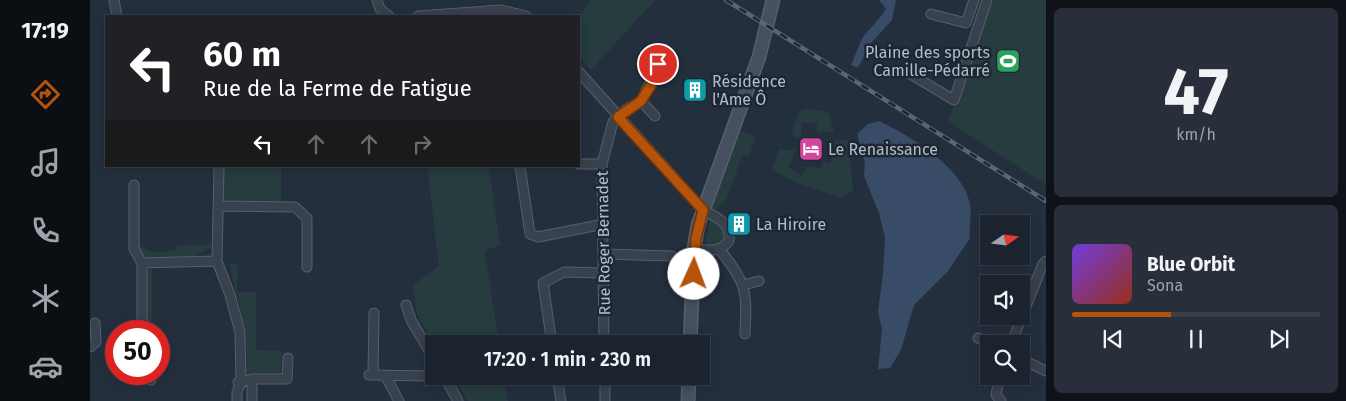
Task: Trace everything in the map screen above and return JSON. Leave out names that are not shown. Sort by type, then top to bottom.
[{"type":"main road","points":[[764,0],[768,26]]},
{"type":"main road","points":[[690,335],[694,249],[703,210],[768,26],[773,0]]},
{"type":"main road","points":[[688,401],[689,385]]},
{"type":"street","points":[[114,0],[117,15]]},
{"type":"street","points":[[377,0],[380,9],[388,15]]},
{"type":"street","points":[[931,14],[966,23],[974,0]]},
{"type":"street","points":[[907,72],[954,100],[988,0]]},
{"type":"street","points":[[438,15],[501,10],[522,15]]},
{"type":"street","points":[[618,117],[641,101],[665,52]]},
{"type":"street","points":[[580,73],[703,210],[720,219],[728,228],[729,241],[720,250],[694,249]]},
{"type":"street","points":[[641,101],[655,116]]},
{"type":"street","name":"Rue Roger Bernadet","points":[[604,335],[602,164],[613,122],[618,117]]},
{"type":"street","points":[[580,164],[602,164]]},
{"type":"street","points":[[219,167],[217,261],[230,295],[240,332],[240,382],[237,401]]},
{"type":"street","points":[[520,167],[530,234],[538,237],[604,224]]},
{"type":"street","points":[[134,185],[134,249],[142,263],[142,320]]},
{"type":"street","points":[[219,206],[295,208],[306,218],[307,267]]},
{"type":"street","points":[[720,250],[740,274],[746,305],[745,334]]},
{"type":"street","points":[[603,254],[672,256]]},
{"type":"street","points":[[142,263],[217,261]]},
{"type":"street","points":[[1015,335],[1043,264],[1046,261]]},
{"type":"street","points":[[551,335],[543,282],[564,272],[603,273]]},
{"type":"street","points":[[743,285],[758,281]]},
{"type":"street","points":[[406,305],[410,320],[425,344]]},
{"type":"street","points":[[374,313],[371,375],[425,376]]},
{"type":"street","points":[[90,347],[96,342],[95,323]]},
{"type":"street","points":[[240,382],[287,379],[288,358]]},
{"type":"street","points":[[1030,363],[1046,371]]},
{"type":"street","points":[[385,375],[399,401]]},
{"type":"street","points":[[252,380],[252,401]]},
{"type":"street","points":[[449,385],[458,401]]},
{"type":"street","points":[[558,385],[561,401]]},
{"type":"street","points":[[605,385],[605,401]]},
{"type":"street","points":[[998,385],[996,394],[1001,401]]},
{"type":"green space","points":[[591,0],[655,0],[591,70],[580,56],[580,15]]},
{"type":"green space","name":"Plaine des sports Camille-Pédarré","points":[[991,0],[1046,0],[1046,185],[948,121]]},
{"type":"green space","points":[[805,108],[828,112],[834,131],[817,133],[817,123],[802,123],[801,138],[796,138],[792,132],[799,112]]},
{"type":"green space","points":[[739,131],[755,136],[749,157],[743,154],[726,200],[715,210],[712,209],[713,205]]},
{"type":"green space","points":[[849,140],[853,191],[840,197],[796,183],[772,169],[779,149],[796,151],[788,167],[802,176],[808,166],[821,169],[823,162],[830,164],[835,150],[830,147],[831,142]]},
{"type":"green space","points":[[223,167],[281,167],[281,203],[224,203]]},
{"type":"green space","points":[[427,167],[489,167],[500,245],[485,251],[498,335],[429,335],[417,314],[413,285],[439,266]]},
{"type":"green space","points":[[710,218],[720,221],[727,238],[719,246],[709,245],[706,242]]},
{"type":"green space","points":[[138,240],[144,248],[154,252],[176,251],[177,245],[207,245],[211,240],[211,247],[191,259],[153,260],[141,254]]},
{"type":"green space","points":[[229,264],[238,264],[237,292],[256,292],[256,350],[282,351],[280,375],[247,375],[246,332]]},
{"type":"green space","points":[[152,268],[152,320],[146,320],[145,315],[144,273]]},
{"type":"green space","points":[[458,385],[505,385],[508,401],[468,401]]},
{"type":"water","points":[[879,0],[896,0],[892,20],[870,44],[858,68],[851,65],[860,42],[886,9]]},
{"type":"water","points":[[879,121],[920,144],[946,165],[965,190],[971,211],[970,238],[948,271],[914,305],[901,350],[890,368],[878,369],[882,329],[878,312],[885,238],[879,213],[864,176],[865,163],[857,134],[868,124]]},
{"type":"railway","points":[[726,0],[1046,201]]},
{"type":"place","name":"Plaine des sports Camille-Pédarré","points":[[1008,61]]},
{"type":"place","name":"Résidence l'Ame Ô","points":[[695,90]]},
{"type":"place","name":"Le Renaissance","points":[[811,149]]},
{"type":"place","name":"La Hiroire","points":[[739,224]]},
{"type":"route","points":[[658,64],[651,85],[641,101],[627,108],[618,117],[703,210],[694,249],[694,274]]}]
